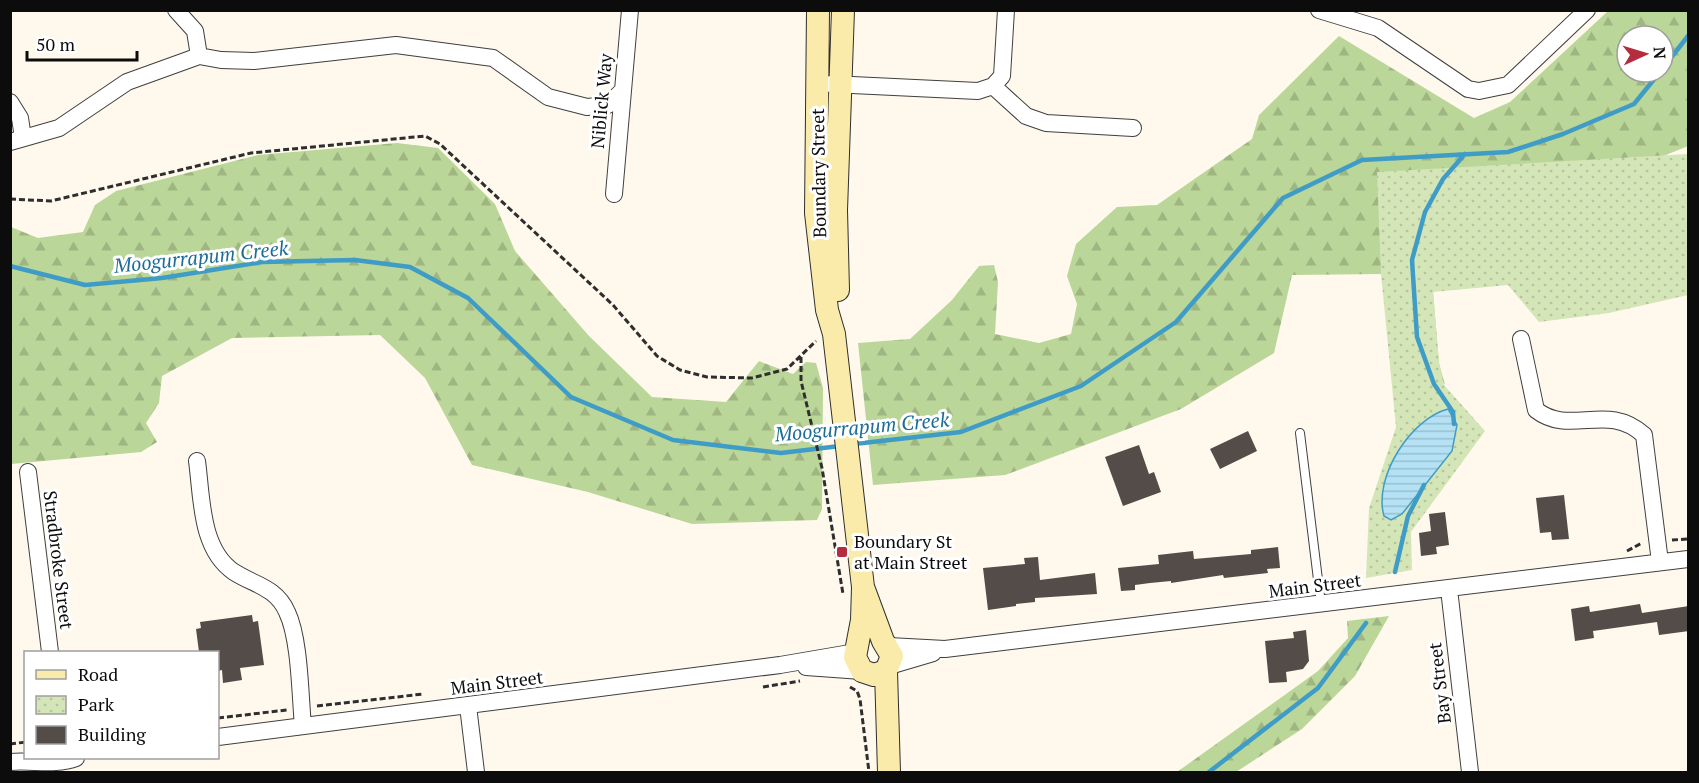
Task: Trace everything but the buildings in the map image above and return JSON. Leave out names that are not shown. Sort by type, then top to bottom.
[{"type":"street","points":[[177,10],[195,32],[199,56]]},
{"type":"street","name":"Niblick Way","points":[[614,194],[621,92],[630,10]]},
{"type":"street","name":"Boundary Street","points":[[818,10],[829,84]]},
{"type":"street","name":"Boundary Street","points":[[843,10],[829,84],[816,213],[827,310],[834,334],[854,491],[863,587],[888,765]]},
{"type":"street","points":[[829,84],[978,91],[993,86],[1002,76],[1006,10]]},
{"type":"street","points":[[1319,10],[1378,28],[1468,89],[1479,91],[1508,85],[1587,10]]},
{"type":"street","points":[[10,102],[20,118],[17,140],[59,128],[127,82],[199,56],[221,60],[254,61],[396,45],[493,58],[548,97],[587,107],[608,105],[621,92]]},
{"type":"street","points":[[993,86],[1026,116],[1046,123],[1133,128]]},
{"type":"street","points":[[1521,339],[1536,410],[1547,419],[1558,421],[1613,418],[1632,424],[1644,435],[1660,562]]},
{"type":"street","points":[[197,461],[206,527],[214,549],[224,564],[235,573],[265,586],[278,597],[287,612],[293,629],[303,726]]},
{"type":"street","name":"Stradbroke Street","points":[[28,472],[50,651]]},
{"type":"street","name":"Main Street","points":[[219,736],[780,665],[874,658],[1689,559]]},
{"type":"street","name":"Bay Street","points":[[1449,589],[1470,772]]},
{"type":"street","points":[[468,706],[476,772]]},
{"type":"street","points":[[10,762],[31,759],[68,764]]},
{"type":"lane","points":[[1300,433],[1321,604]]},
{"type":"path","points":[[10,199],[51,201],[251,153],[425,136],[440,144],[558,251],[613,305],[657,356],[680,370],[707,377],[752,378],[787,369],[815,341],[834,334]]},
{"type":"path","points":[[801,357],[804,400],[822,468],[845,601]]},
{"type":"path","points":[[1670,540],[1689,539]]},
{"type":"path","points":[[1617,554],[1646,542]]},
{"type":"path","points":[[763,687],[803,681]]},
{"type":"path","points":[[842,682],[857,691],[860,699],[869,772]]},
{"type":"path","points":[[316,707],[429,693]]},
{"type":"path","points":[[219,718],[284,710]]},
{"type":"green space","points":[[1608,11],[1688,11],[1688,146],[1656,159],[1433,291],[1439,363],[1445,385],[1394,304],[1381,274],[1292,275],[1274,353],[1181,409],[1005,475],[873,485],[858,343],[910,339],[952,300],[979,266],[994,265],[998,282],[995,334],[1039,343],[1071,334],[1077,304],[1067,276],[1076,244],[1117,207],[1157,205],[1252,139],[1259,115],[1339,36],[1474,118],[1510,102]]},
{"type":"green space","points":[[397,143],[438,148],[495,204],[515,251],[589,336],[652,397],[726,402],[759,361],[793,374],[806,362],[816,363],[823,388],[822,509],[817,520],[692,524],[588,492],[472,465],[425,378],[380,335],[232,338],[162,376],[159,403],[146,423],[157,442],[141,452],[11,464],[11,227],[38,238],[83,232],[95,205],[116,191],[258,155]]},
{"type":"green space","points":[[1688,154],[1688,295],[1609,313],[1539,322],[1508,285],[1433,292],[1439,363],[1444,385],[1485,431],[1411,532],[1412,570],[1366,578],[1369,508],[1396,427],[1381,274],[1377,172]]},
{"type":"green space","points":[[1389,616],[1355,676],[1302,729],[1236,772],[1177,772],[1318,671],[1348,638],[1347,621]]},
{"type":"water","points":[[1448,409],[1457,425],[1452,451],[1402,514],[1391,520],[1384,516],[1382,501],[1389,468],[1408,437],[1420,425]]},
{"type":"waterway","name":"Moogurrapum Creek","points":[[1675,53],[1688,36]]},
{"type":"waterway","name":"Moogurrapum Creek","points":[[854,444],[961,432],[1081,386],[1176,322],[1283,198],[1362,160],[1508,152],[1563,134],[1634,104],[1650,84]]},
{"type":"waterway","points":[[1454,424],[1453,412],[1434,384],[1417,337],[1412,260],[1425,212],[1443,179],[1465,154]]},
{"type":"waterway","name":"Moogurrapum Creek","points":[[10,266],[85,285],[162,278],[262,262],[355,260],[410,267],[468,298],[571,397],[673,440],[781,453],[840,446]]},
{"type":"waterway","points":[[1395,572],[1408,516],[1424,485]]},
{"type":"waterway","points":[[1209,772],[1318,688],[1366,623]]},
{"type":"place","name":"Boundary St at Main Street","points":[[842,552]]}]
